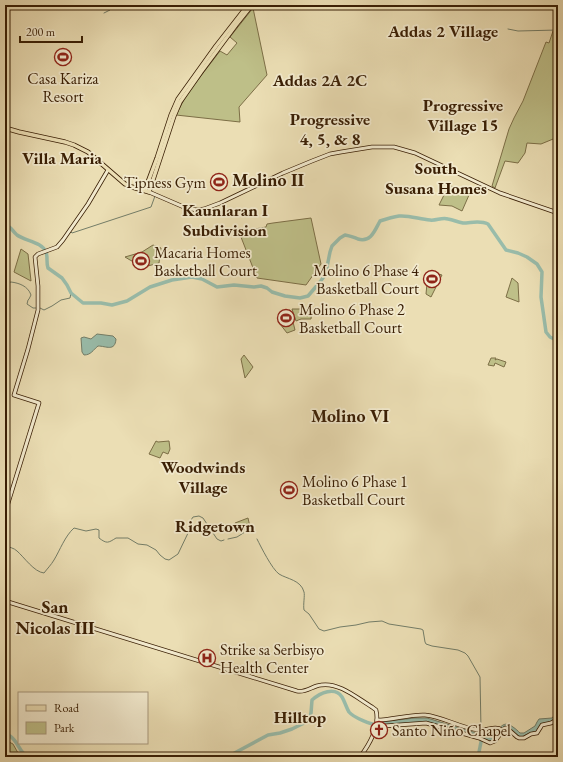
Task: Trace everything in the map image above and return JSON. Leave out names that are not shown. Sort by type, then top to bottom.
[{"type":"main road","points":[[147,191],[176,106],[187,86],[248,5]]},
{"type":"main road","points":[[176,106],[252,5]]},
{"type":"main road","points":[[5,128],[74,145],[88,152],[125,184],[147,191],[186,208],[197,210],[220,203],[283,173],[330,154],[372,147],[390,147],[401,148],[415,153],[500,193],[558,213]]},
{"type":"main road","points":[[5,513],[39,403],[14,396],[39,307],[37,276],[34,259],[36,255],[57,247],[63,240],[85,209],[108,170]]},
{"type":"main road","points":[[5,601],[297,691],[304,692],[314,687],[329,684],[337,686],[374,708],[377,713],[376,725],[368,744],[360,757]]},
{"type":"main road","points":[[376,725],[417,715],[425,715],[453,724],[481,730],[507,728],[518,738],[523,738],[537,732],[542,724],[551,723],[558,719]]},
{"type":"main road","points":[[376,725],[384,726],[426,723],[490,743],[494,742],[501,729]]},
{"type":"green space","points":[[253,8],[267,75],[239,107],[240,122],[176,115],[187,94],[220,51],[227,55],[237,43],[230,37]]},
{"type":"green space","points":[[553,31],[558,32],[558,137],[541,144],[527,143],[525,153],[518,163],[505,161],[495,188],[492,186],[509,129],[523,101],[546,42],[549,43]]},
{"type":"green space","points":[[449,185],[469,195],[462,211],[452,206],[439,205]]},
{"type":"green space","points":[[311,218],[321,264],[306,285],[257,278],[239,232],[266,227],[267,224]]},
{"type":"green space","points":[[153,245],[161,248],[159,263],[144,267],[125,257],[142,252]]},
{"type":"green space","points":[[21,249],[28,254],[31,281],[14,272]]},
{"type":"green space","points":[[428,273],[442,275],[431,297],[426,294]]},
{"type":"green space","points":[[512,278],[518,283],[519,302],[506,297]]},
{"type":"green space","points":[[292,309],[312,309],[311,319],[301,319],[296,321]]},
{"type":"green space","points":[[290,310],[295,330],[287,333],[280,324],[282,313]]},
{"type":"green space","points":[[244,355],[253,367],[245,378],[241,359]]},
{"type":"green space","points":[[491,358],[496,358],[495,360],[497,359],[506,362],[504,367],[495,363],[494,366],[488,365]]},
{"type":"green space","points":[[156,441],[169,441],[170,449],[168,454],[163,452],[160,458],[149,454]]},
{"type":"green space","points":[[248,518],[250,527],[237,531],[235,523]]},
{"type":"green space","points":[[9,742],[13,744],[22,757],[5,757]]},
{"type":"shaded area","points":[[97,334],[113,336],[116,339],[114,346],[98,346],[90,353],[84,355],[82,352],[81,338],[84,337],[91,339]]},
{"type":"shaded area","points":[[558,711],[558,717],[554,721],[541,724],[536,732],[521,737],[509,729],[503,728],[491,742],[428,722],[378,726],[378,723],[381,722],[427,718],[490,737],[500,727],[506,724],[513,727],[520,733],[524,733],[535,726],[539,719],[552,718]]},
{"type":"waterway","points":[[104,13],[110,10],[114,5]]},
{"type":"waterway","points":[[508,29],[518,31],[558,30]]},
{"type":"waterway","points":[[71,232],[72,233],[151,207],[155,196]]},
{"type":"waterway","points":[[5,225],[11,228],[17,235],[41,246],[47,254],[48,268],[62,278],[71,293],[83,303],[101,303],[112,305],[127,301],[150,287],[172,280],[192,277],[202,279],[217,287],[234,285],[254,287],[261,286],[272,292],[300,298],[308,296],[320,282],[325,275],[332,246],[345,235],[362,240],[366,239],[372,235],[380,221],[399,216],[426,220],[446,219],[463,223],[482,222],[488,224],[506,250],[527,257],[537,264],[542,272],[541,297],[546,332],[550,337],[558,340]]},
{"type":"waterway","points":[[5,287],[7,283],[11,282],[23,286],[28,289],[31,295],[27,304],[33,308],[40,308],[44,310],[61,300],[70,298],[71,293]]},
{"type":"waterway","points":[[5,546],[16,550],[33,567],[44,573],[74,528],[86,531],[96,529],[99,530],[99,538],[106,542],[116,538],[128,538],[138,544],[147,545],[156,550],[165,559],[169,560],[178,554],[189,531],[189,526],[193,517],[199,516],[203,518],[217,539],[221,541],[224,540]]},
{"type":"waterway","points":[[228,539],[237,537],[245,532]]},
{"type":"waterway","points":[[257,539],[273,568],[279,574],[297,582],[300,585],[304,593],[304,610],[309,614],[319,629],[324,631],[340,627],[382,621],[389,624],[421,629],[423,630],[426,644],[458,650],[465,653],[480,677],[481,729],[487,734],[495,733]]},
{"type":"waterway","points":[[227,757],[268,735],[280,733],[302,724],[309,719],[312,700],[327,692],[332,691],[339,694],[349,712],[354,716],[378,725]]},
{"type":"waterway","points":[[5,738],[6,736],[10,736],[21,751],[30,757]]},
{"type":"waterway","points":[[478,757],[482,737]]},
{"type":"place","name":"Casa Kariza Resort","points":[[63,57]]},
{"type":"place","name":"Tipness Gym","points":[[219,182]]},
{"type":"place","name":"Macaria Homes Basketball Court","points":[[141,261]]},
{"type":"place","name":"Molino 6 Phase 4 Basketball Court","points":[[432,279]]},
{"type":"place","name":"Molino 6 Phase 2 Basketball Court","points":[[286,318]]},
{"type":"place","name":"Molino 6 Phase 1 Basketball Court","points":[[289,490]]},
{"type":"place","name":"Strike sa Serbisyo Health Center","points":[[207,658]]},
{"type":"place","name":"Santo Niño Chapel","points":[[379,730]]},
{"type":"district","name":"Addas 2 Village","points":[[443,31]]},
{"type":"district","name":"Addas 2A 2C","points":[[320,80]]},
{"type":"district","name":"Progressive Village 15","points":[[463,115]]},
{"type":"district","name":"Progressive 4, 5, & 8","points":[[330,129]]},
{"type":"district","name":"Villa Maria","points":[[62,158]]},
{"type":"district","name":"South Susana Homes","points":[[436,178]]},
{"type":"district","name":"Molino II","points":[[268,179]]},
{"type":"district","name":"Kaunlaran I Subdivision","points":[[225,220]]},
{"type":"district","name":"Molino VI","points":[[350,415]]},
{"type":"district","name":"Woodwinds Village","points":[[203,477]]},
{"type":"district","name":"Ridgetown","points":[[215,526]]},
{"type":"district","name":"San Nicolas III","points":[[55,616]]},
{"type":"district","name":"Hilltop","points":[[300,717]]}]
